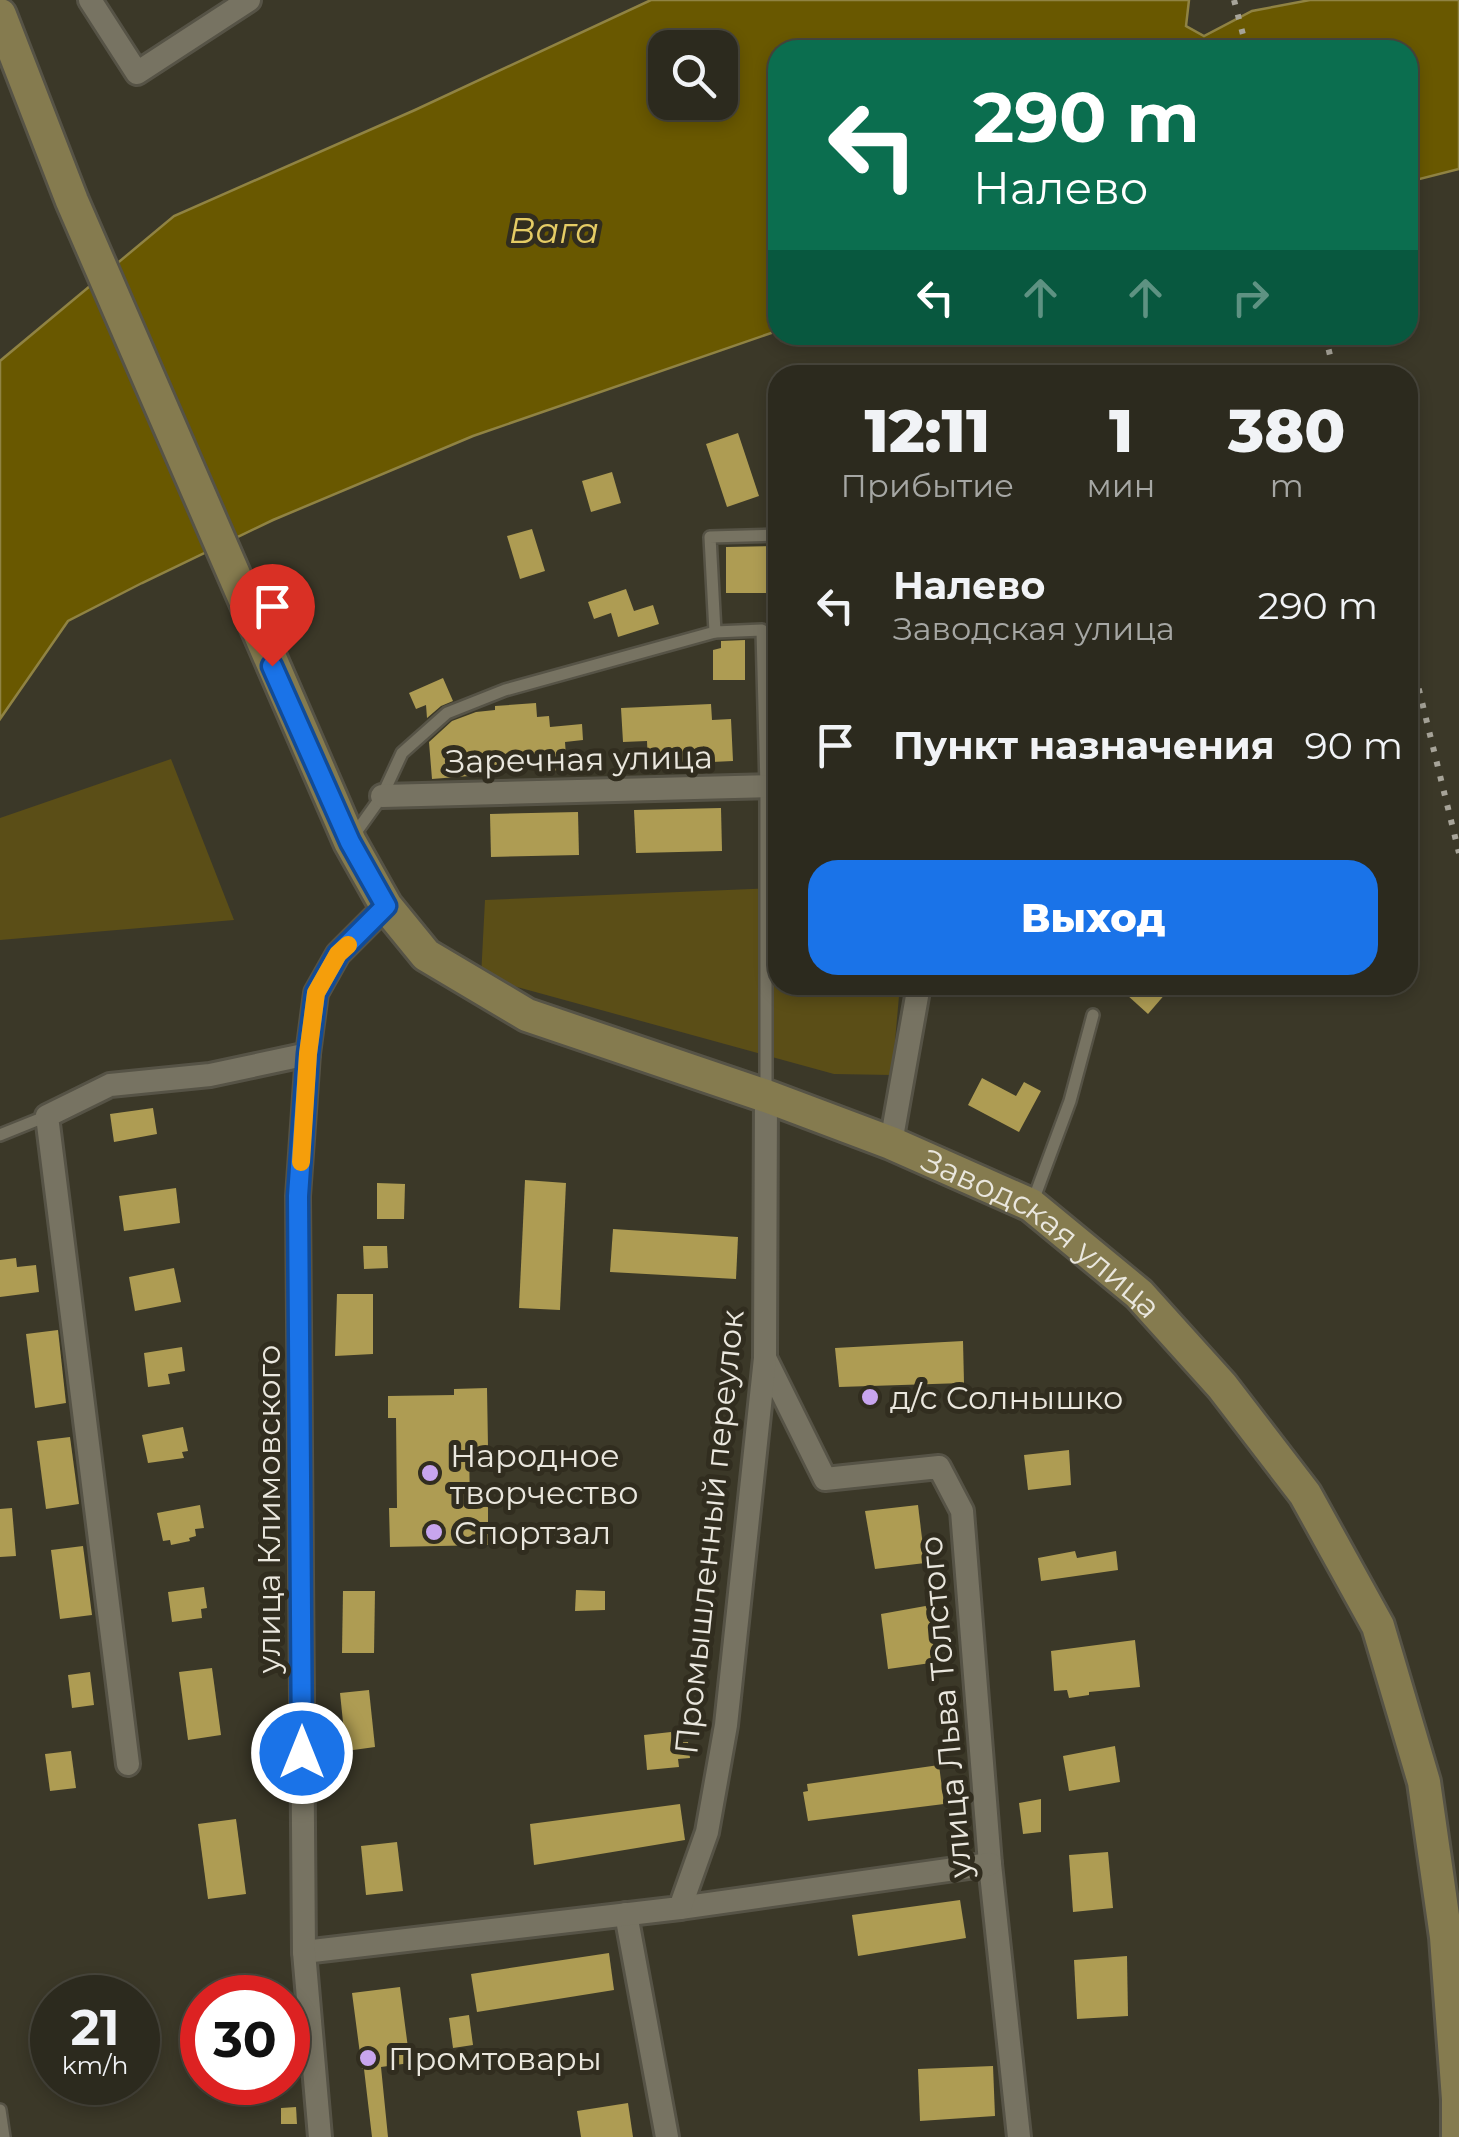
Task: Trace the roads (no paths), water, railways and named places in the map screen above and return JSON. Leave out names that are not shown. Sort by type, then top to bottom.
[{"type":"main road","name":"Заводская улица","points":[[0,15],[72,200],[350,842],[386,906],[426,955],[527,1015],[766,1096],[891,1143],[1032,1204],[1139,1294],[1222,1386],[1305,1494],[1378,1626],[1424,1782],[1446,1937],[1458,2137]]},
{"type":"street","points":[[90,0],[138,73],[249,0]]},
{"type":"street","name":"Заречная улица","points":[[382,796],[768,786]]},
{"type":"street","name":"улица Климовского","points":[[320,2137],[304,1952],[298,1196],[316,993],[338,954],[386,906]]},
{"type":"street","points":[[891,1143],[917,995]]},
{"type":"street","points":[[128,1764],[47,1116],[110,1084],[210,1076],[308,1054]]},
{"type":"street","name":"Промышленный переулок","points":[[680,1908],[707,1832],[726,1725],[765,1358],[766,1096]]},
{"type":"street","name":"улица Льва Толстого","points":[[765,1358],[825,1479],[939,1467],[962,1511],[990,1864],[1019,2137]]},
{"type":"street","points":[[304,1952],[680,1908],[990,1864]]},
{"type":"street","points":[[626,1914],[667,2137]]},
{"type":"lane","points":[[714,632],[710,537],[768,534]]},
{"type":"lane","points":[[350,842],[382,796],[402,752],[447,713],[505,690],[714,632],[762,630],[768,724]]},
{"type":"lane","points":[[766,1096],[768,993]]},
{"type":"lane","points":[[1032,1204],[1070,1101],[1094,1015]]},
{"type":"lane","points":[[0,1136],[47,1116]]},
{"type":"lane","points":[[0,2110],[4,2137]]},
{"type":"water","name":"Вага","points":[[651,0],[1189,0],[1186,26],[1204,36],[1252,11],[1310,0],[1459,0],[1459,169],[1418,179],[1418,40],[768,40],[768,334],[473,436],[273,520],[142,583],[68,621],[0,719],[0,361],[174,216]]},
{"type":"railway","points":[[1234,0],[1244,40]]},
{"type":"railway","points":[[1328,345],[1332,365]]},
{"type":"railway","points":[[1418,686],[1459,853]]},
{"type":"place","name":"д/с Солнышко","points":[[870,1397]]},
{"type":"place","name":"Народное творчество","points":[[430,1473]]},
{"type":"place","name":"Спортзал","points":[[434,1532]]},
{"type":"place","name":"Промтовары","points":[[368,2058]]}]
